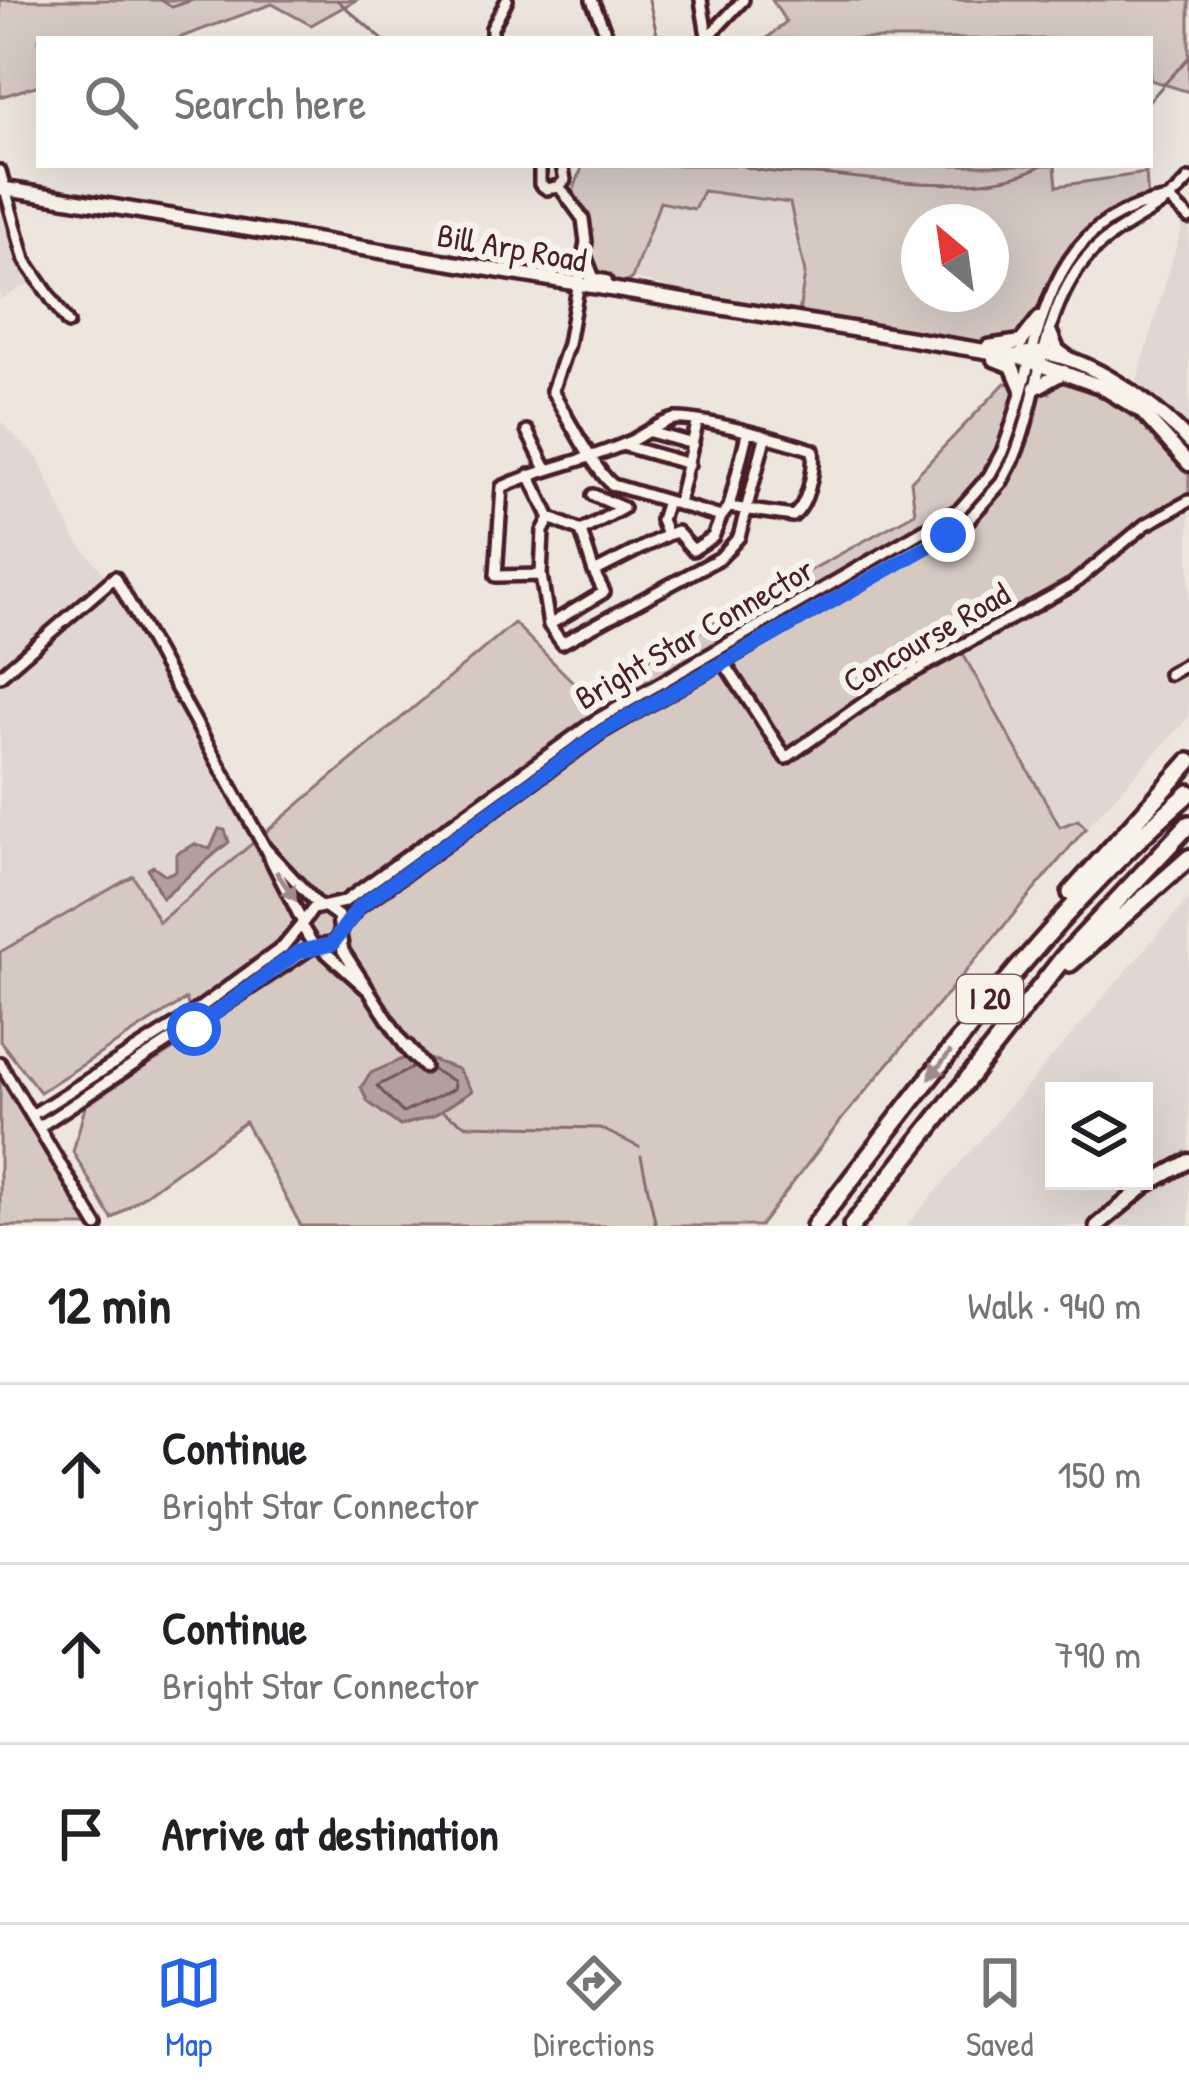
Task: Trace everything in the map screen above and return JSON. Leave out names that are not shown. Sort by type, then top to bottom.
[{"type":"highway","points":[[996,992],[1026,945],[1189,762]]},
{"type":"highway","name":"I 20","points":[[814,1226],[996,992],[1114,862],[1189,794]]},
{"type":"highway","name":"I 20","points":[[852,1226],[1093,923],[1189,824]]},
{"type":"highway","points":[[1028,1002],[1189,858]]},
{"type":"main road","name":"Bill Arp Road","points":[[2,189],[1080,366],[1116,378],[1172,421],[1189,442]]},
{"type":"main road","points":[[584,257],[593,280],[621,286],[633,295]]},
{"type":"main road","points":[[977,349],[1021,341],[1040,318]]},
{"type":"main road","points":[[1050,333],[1057,350],[1080,366]]},
{"type":"main road","points":[[926,341],[929,348],[1002,360],[1028,388],[1064,372]]},
{"type":"main road","name":"Bill Arp Road","points":[[1032,358],[1141,411],[1189,464]]},
{"type":"main road","points":[[1097,1226],[1146,1185],[1189,1161]]},
{"type":"street","points":[[493,36],[492,28],[507,0]]},
{"type":"street","points":[[592,0],[607,36]]},
{"type":"street","points":[[700,0],[706,36]]},
{"type":"street","points":[[708,36],[743,0]]},
{"type":"street","points":[[540,168],[540,184],[547,189],[559,187],[565,179],[563,168]]},
{"type":"street","points":[[0,171],[30,271],[68,323]]},
{"type":"street","points":[[1032,358],[1050,333],[1070,280],[1092,253],[1169,199],[1189,179]]},
{"type":"street","points":[[559,187],[583,219],[584,257],[553,386],[598,474],[613,485],[722,518]]},
{"type":"street","points":[[1169,199],[1189,218]]},
{"type":"street","points":[[1032,358],[1040,318],[1058,274],[1082,243],[1148,202],[1169,199]]},
{"type":"street","name":"Bright Star Connector","points":[[341,931],[359,907],[568,754],[969,519],[1007,470],[1032,358]]},
{"type":"street","name":"Bright Star Connector","points":[[323,908],[351,897],[596,721],[940,524],[989,476],[1028,388]]},
{"type":"street","points":[[541,574],[496,576],[502,487],[545,467],[591,459],[674,419],[813,450],[802,510],[793,516],[729,507]]},
{"type":"street","points":[[667,535],[661,520],[689,464],[697,424]]},
{"type":"street","points":[[527,431],[545,467]]},
{"type":"street","points":[[650,432],[693,444]]},
{"type":"street","points":[[595,572],[677,532],[693,550],[713,537],[729,507],[747,434]]},
{"type":"street","points":[[550,518],[543,531],[541,574],[549,625],[562,643],[720,558],[739,537],[765,438]]},
{"type":"street","points":[[622,445],[689,464]]},
{"type":"street","points":[[529,475],[550,518],[581,531],[614,613]]},
{"type":"street","points":[[581,531],[623,508],[593,495]]},
{"type":"street","name":"Concourse Road","points":[[723,661],[786,758],[908,674],[1072,585],[1145,525],[1189,501]]},
{"type":"street","points":[[0,676],[115,577],[298,904],[304,938],[369,991]]},
{"type":"street","points":[[549,625],[604,592]]},
{"type":"street","points":[[1169,674],[1189,663]]},
{"type":"street","points":[[265,848],[323,908],[338,916],[343,951],[427,1070]]},
{"type":"street","points":[[32,1115],[199,1009],[283,947],[323,908]]},
{"type":"street","points":[[39,1127],[341,931]]},
{"type":"street","points":[[0,1063],[97,1226]]},
{"type":"shaded area","points":[[0,0],[356,0],[311,25],[272,4],[184,36],[36,36],[36,86],[0,97]]},
{"type":"shaded area","points":[[772,0],[1189,0],[1189,92],[1153,81],[1153,36],[770,36],[786,22]]},
{"type":"shaded area","points":[[582,168],[1055,168],[1057,186],[1146,173],[1148,202],[1101,232],[1071,263],[1050,301],[1031,353],[798,320],[805,273],[790,203],[703,191],[694,209],[660,202],[632,278],[621,286],[588,274],[583,220],[570,199]]},
{"type":"shaded area","points":[[0,172],[36,280],[0,299]]},
{"type":"shaded area","points":[[702,191],[791,203],[805,273],[798,320],[632,278],[659,201]]},
{"type":"shaded area","points":[[1189,203],[1189,451],[1132,397]]},
{"type":"shaded area","points":[[1050,361],[1132,398],[1189,451],[1189,500],[1145,525],[1072,585],[958,645],[1060,827],[1078,820],[1086,828],[842,1119],[760,1226],[301,1226],[245,1122],[112,1219],[73,1152],[86,1103],[198,1034],[186,999],[40,1092],[0,1041],[0,952],[133,876],[159,922],[514,623],[585,694],[915,513],[911,481],[1005,383],[1050,393]]},
{"type":"shaded area","points":[[0,421],[38,458],[74,538],[105,575],[254,843],[158,923],[133,877],[0,952]]},
{"type":"shaded area","points":[[1189,500],[1189,717],[1086,828],[1078,821],[1060,828],[957,645]]},
{"type":"shaded area","points":[[1189,898],[1189,1226],[906,1226]]},
{"type":"shaded area","points":[[0,1063],[97,1226],[0,1226]]},
{"type":"water","points":[[219,829],[225,830],[229,842],[162,898],[148,869],[153,866],[166,875],[176,871],[176,854],[195,844],[210,849]]},
{"type":"water","points":[[414,1054],[458,1069],[472,1091],[433,1116],[400,1126],[368,1102],[361,1087],[371,1073]]},
{"type":"waterway","points":[[161,0],[172,7],[193,0]]},
{"type":"waterway","points":[[337,0],[379,36]]},
{"type":"waterway","points":[[649,0],[657,36]]},
{"type":"waterway","points":[[1153,97],[1189,57]]},
{"type":"waterway","points":[[750,168],[944,184],[998,180],[1035,168]]},
{"type":"waterway","points":[[443,1112],[465,1125],[600,1128],[639,1147]]},
{"type":"waterway","points":[[641,1156],[656,1226]]},
{"type":"route","points":[[194,1029],[298,952],[332,944],[359,907],[602,732],[948,535]]}]
